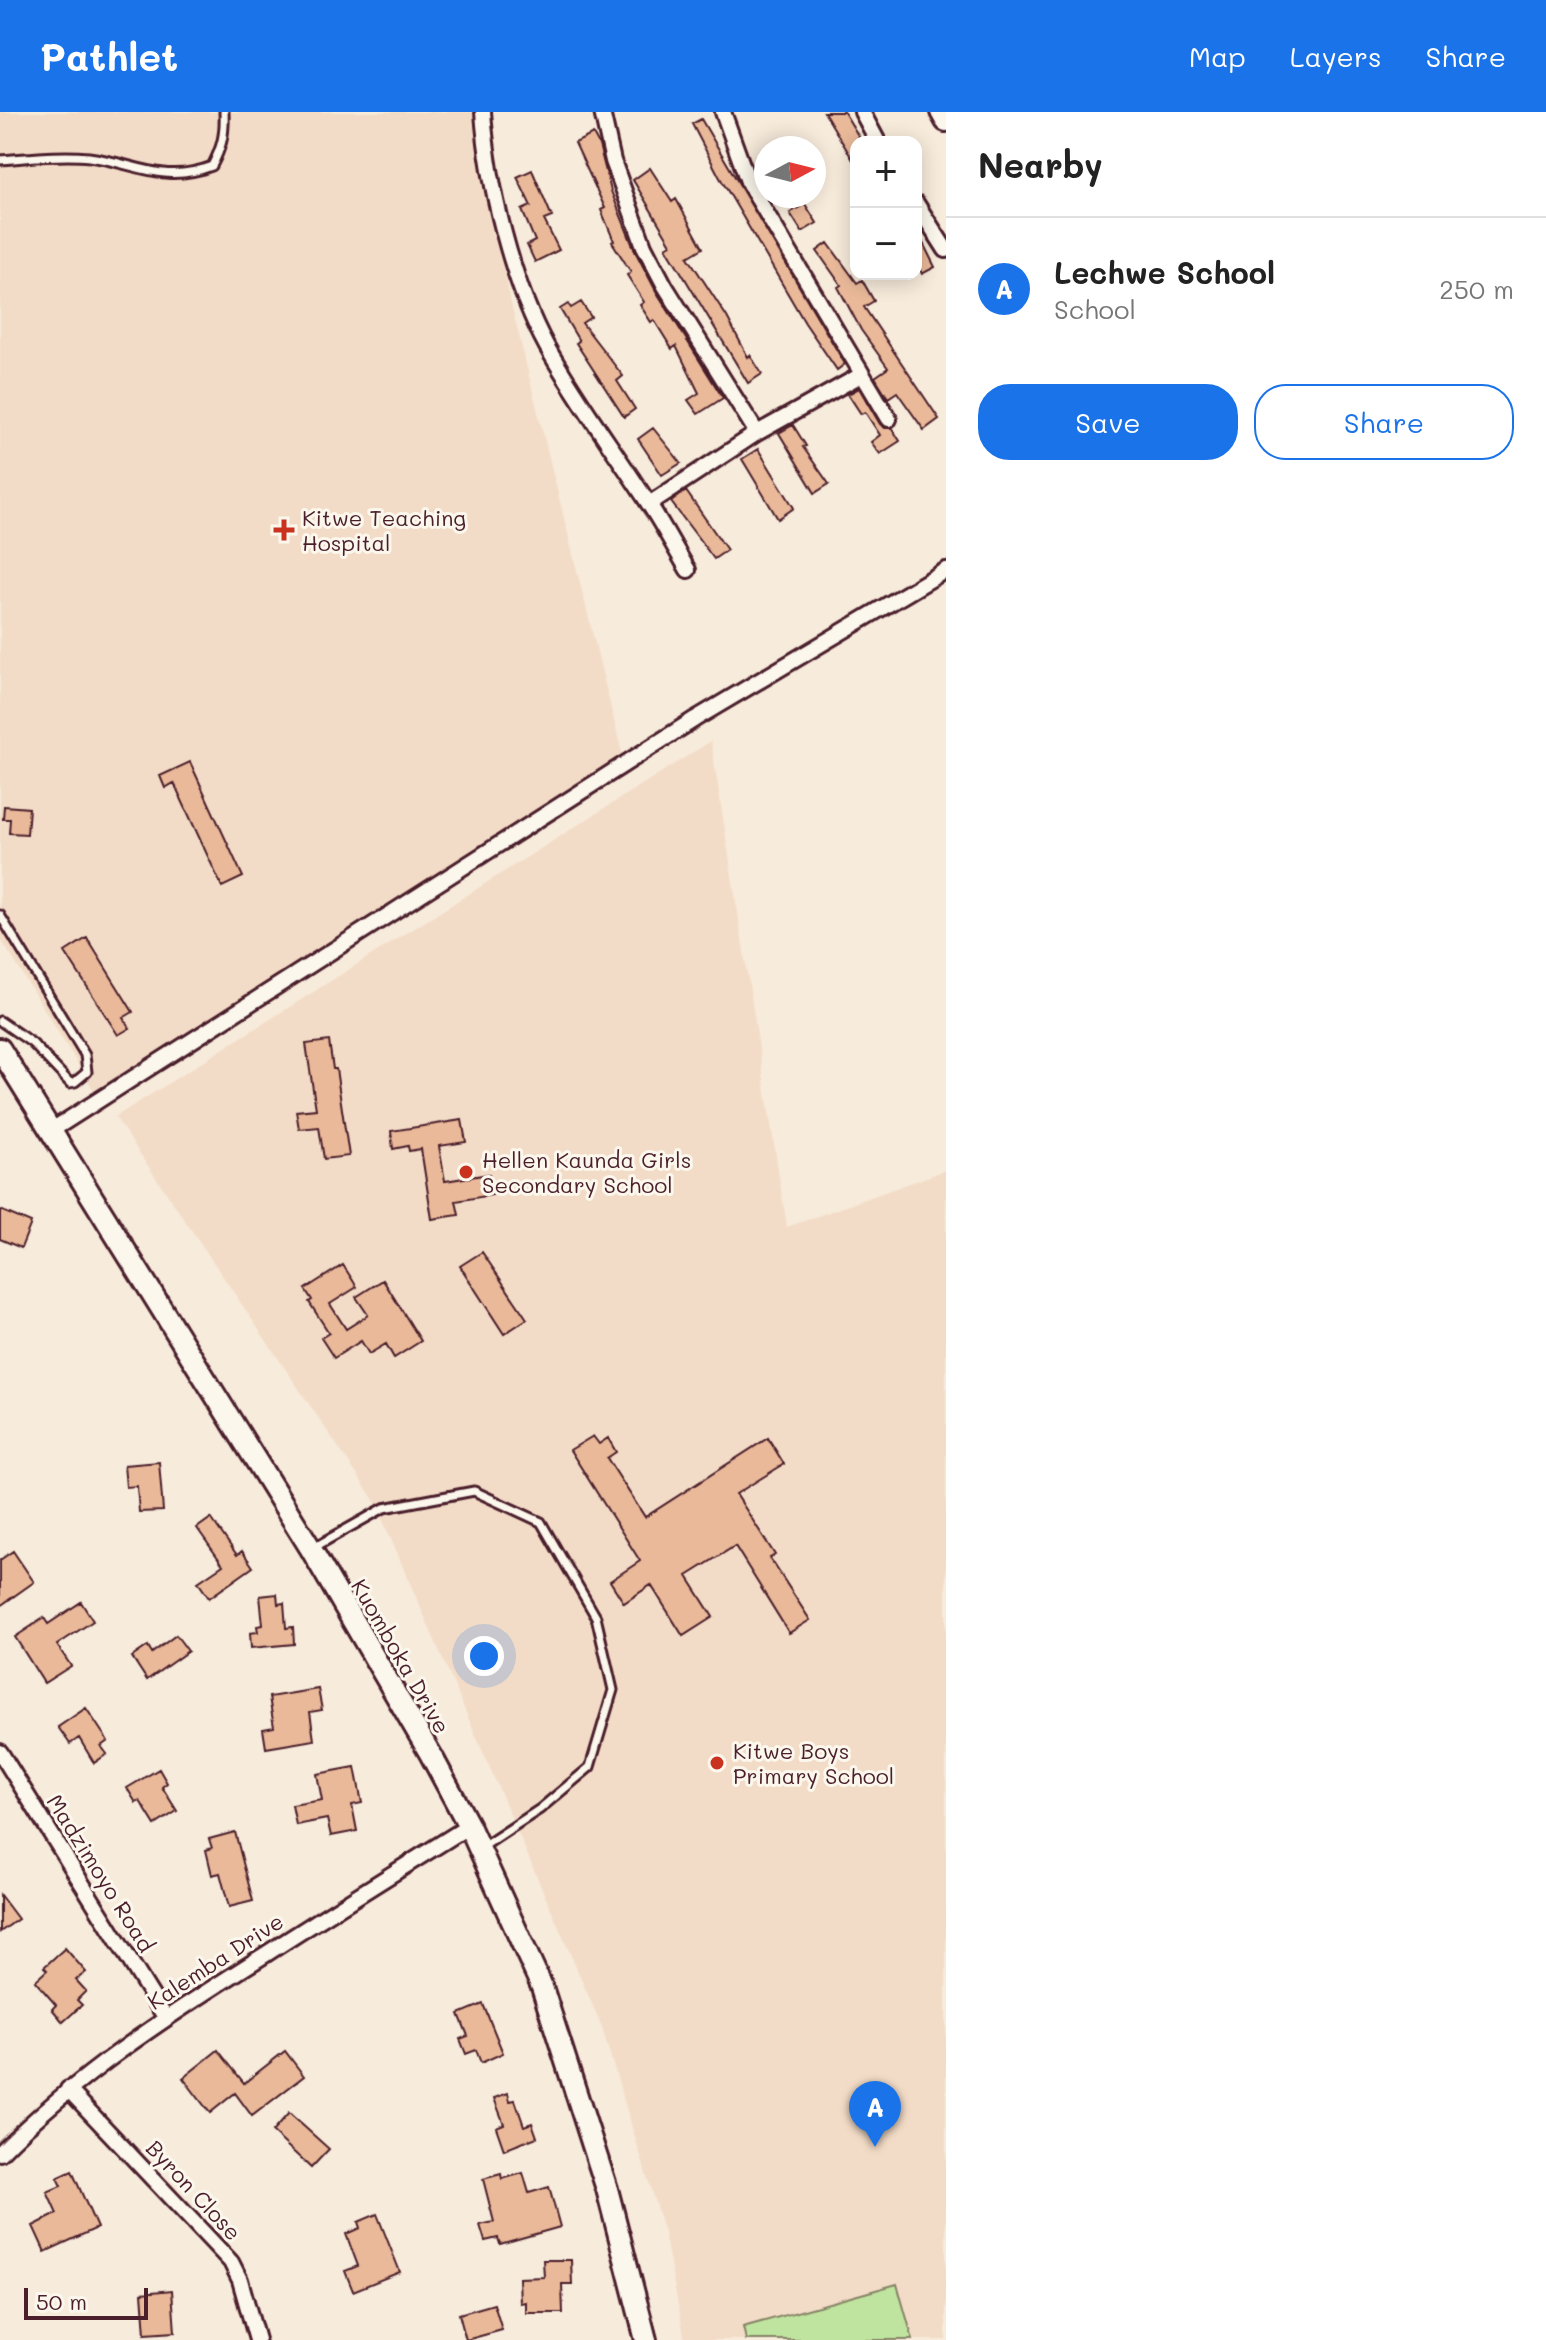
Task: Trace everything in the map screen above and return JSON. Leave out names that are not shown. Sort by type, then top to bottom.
[{"type":"main road","points":[[941,112],[946,121]]},
{"type":"main road","name":"Kuomboka Drive","points":[[0,1049],[311,1549],[469,1826],[542,1987],[607,2189],[646,2340]]},
{"type":"street","points":[[483,112],[490,169],[499,207],[524,294],[547,346],[688,570]]},
{"type":"street","points":[[602,112],[613,161],[644,246],[665,286],[757,433]]},
{"type":"street","points":[[723,112],[749,184],[889,419]]},
{"type":"street","points":[[862,112],[875,136]]},
{"type":"street","points":[[919,208],[946,250]]},
{"type":"street","points":[[649,504],[757,433],[861,375]]},
{"type":"street","points":[[52,1130],[695,719],[946,570]]},
{"type":"street","name":"Madzimoyo Road","points":[[0,1752],[165,2017]]},
{"type":"street","name":"Kalemba Drive","points":[[0,2153],[40,2112],[165,2017],[469,1826]]},
{"type":"street","name":"Byron Close","points":[[68,2089],[231,2262],[240,2280],[257,2340]]},
{"type":"lane","points":[[0,160],[85,157],[175,175],[197,171],[212,166],[221,148],[225,133],[224,112]]},
{"type":"lane","points":[[0,915],[85,1055],[87,1072],[70,1083],[32,1043],[0,1021]]},
{"type":"lane","points":[[311,1549],[384,1508],[474,1491],[541,1522],[596,1617],[613,1690],[590,1767],[540,1809],[480,1848]]},
{"type":"shaded area","name":"Kitwe Teaching Hospital","points":[[0,112],[473,112],[511,303],[623,757],[97,1095],[0,938]]},
{"type":"shaded area","points":[[711,741],[787,1227],[946,1170],[946,2340],[685,2340],[664,2233],[601,2025],[374,1500],[115,1117]]},
{"type":"green space","points":[[897,2284],[913,2340],[746,2340],[743,2327]]},
{"type":"building","points":[[824,112],[844,112],[858,136],[850,136],[850,155]]},
{"type":"building","points":[[701,119],[845,364],[837,370],[805,323],[719,176],[692,124]]},
{"type":"building","points":[[593,134],[635,251],[656,291],[723,398],[698,414],[688,400],[699,393],[676,346],[672,349],[654,320],[651,322],[640,305],[644,302],[627,275],[631,272],[612,242],[601,210],[605,208],[575,143]]},
{"type":"building","points":[[650,168],[672,202],[676,199],[703,248],[688,257],[727,317],[748,357],[750,355],[762,374],[748,383],[666,247],[671,244],[633,180]]},
{"type":"building","points":[[532,170],[552,217],[544,220],[559,250],[535,262],[527,245],[535,241],[522,210],[531,206],[517,177]]},
{"type":"building","points":[[798,208],[808,208],[817,223],[802,232],[790,213]]},
{"type":"building","points":[[922,241],[935,267],[922,274]]},
{"type":"building","points":[[828,243],[850,273],[850,280],[857,283],[862,280],[874,301],[864,307],[939,419],[924,430],[897,392],[888,398],[875,377],[888,368],[861,330],[838,287],[841,285],[817,251]]},
{"type":"building","points":[[581,302],[591,317],[582,323],[623,376],[617,381],[635,409],[624,417],[576,343],[579,341],[560,309],[568,304],[571,308]]},
{"type":"building","points":[[859,388],[880,424],[892,428],[900,441],[880,454],[871,442],[880,435],[848,394]]},
{"type":"building","points":[[793,425],[806,446],[803,447],[829,484],[815,493],[779,433]]},
{"type":"building","points":[[653,428],[681,463],[662,475],[638,439]]},
{"type":"building","points":[[758,449],[794,508],[778,519],[742,459]]},
{"type":"building","points":[[686,491],[727,550],[714,559],[671,502]]},
{"type":"building","points":[[190,762],[243,877],[222,887],[174,783],[165,788],[160,776]]},
{"type":"building","points":[[4,806],[29,808],[27,834],[9,833],[10,819],[3,819]]},
{"type":"building","points":[[87,938],[133,1012],[123,1018],[130,1028],[118,1035],[65,952]]},
{"type":"building","points":[[329,1041],[349,1156],[324,1159],[319,1127],[299,1129],[296,1111],[316,1109],[306,1044]]},
{"type":"building","points":[[462,1120],[466,1142],[439,1146],[445,1181],[489,1174],[492,1195],[456,1201],[459,1215],[432,1219],[421,1149],[409,1151],[408,1146],[393,1149],[391,1131]]},
{"type":"building","points":[[0,1210],[31,1223],[21,1248],[0,1239]]},
{"type":"building","points":[[482,1252],[527,1319],[504,1334],[460,1266]]},
{"type":"building","points":[[343,1265],[357,1287],[330,1304],[346,1329],[368,1315],[356,1297],[383,1280],[421,1341],[394,1358],[386,1344],[369,1354],[361,1341],[334,1358],[321,1338],[329,1333],[309,1302],[312,1300],[305,1289]]},
{"type":"building","points":[[593,1436],[599,1444],[608,1438],[616,1452],[607,1458],[645,1517],[768,1438],[784,1464],[736,1494],[775,1555],[770,1558],[810,1620],[789,1633],[735,1546],[687,1576],[713,1617],[683,1636],[651,1585],[624,1603],[610,1581],[640,1561],[570,1450]]},
{"type":"building","points":[[159,1462],[163,1511],[139,1512],[137,1486],[126,1487],[124,1465]]},
{"type":"building","points":[[211,1518],[237,1555],[242,1551],[253,1567],[209,1598],[198,1582],[223,1565],[197,1528]]},
{"type":"building","points":[[13,1551],[34,1582],[0,1606],[0,1560]]},
{"type":"building","points":[[277,1594],[278,1604],[284,1603],[286,1628],[293,1627],[294,1644],[251,1648],[250,1633],[258,1632],[257,1626],[263,1625],[260,1596]]},
{"type":"building","points":[[81,1602],[93,1621],[57,1645],[71,1666],[44,1683],[15,1637],[44,1618],[48,1624]]},
{"type":"building","points":[[176,1635],[188,1651],[147,1680],[132,1657],[148,1646],[152,1653]]},
{"type":"building","points":[[318,1689],[322,1710],[310,1712],[314,1740],[266,1748],[263,1729],[274,1727],[269,1697]]},
{"type":"building","points":[[86,1708],[108,1741],[101,1746],[107,1754],[94,1763],[79,1738],[70,1744],[58,1727]]},
{"type":"building","points":[[355,1767],[362,1803],[352,1805],[357,1831],[331,1836],[327,1819],[296,1825],[292,1805],[322,1800],[317,1774]]},
{"type":"building","points":[[159,1769],[167,1783],[162,1787],[177,1811],[155,1825],[140,1801],[136,1803],[127,1788]]},
{"type":"building","points":[[235,1832],[253,1901],[229,1907],[220,1873],[212,1875],[206,1850],[212,1848],[209,1839]]},
{"type":"building","points":[[0,1895],[18,1919],[0,1932]]},
{"type":"building","points":[[65,1948],[86,1972],[76,1980],[86,1991],[77,2000],[82,2005],[63,2022],[52,2009],[56,2005],[35,1981],[47,1970],[44,1967]]},
{"type":"building","points":[[483,2004],[503,2053],[481,2063],[476,2050],[466,2054],[460,2039],[468,2036],[459,2014]]},
{"type":"building","points":[[218,2050],[244,2083],[285,2051],[304,2076],[252,2116],[235,2093],[210,2113],[183,2078]]},
{"type":"building","points":[[508,2093],[510,2101],[515,2100],[524,2126],[532,2123],[537,2137],[504,2150],[496,2127],[504,2124],[494,2098]]},
{"type":"building","points":[[289,2113],[329,2149],[311,2168],[272,2132]]},
{"type":"building","points":[[72,2171],[97,2228],[45,2252],[33,2226],[57,2214],[47,2192],[61,2186],[57,2178]]},
{"type":"building","points":[[523,2173],[529,2193],[549,2187],[560,2227],[500,2244],[498,2238],[485,2241],[480,2225],[494,2222],[483,2179],[501,2174],[502,2179]]},
{"type":"building","points":[[377,2214],[400,2272],[353,2291],[345,2271],[358,2266],[346,2234],[360,2228],[358,2222]]},
{"type":"building","points":[[543,2260],[571,2260],[572,2284],[562,2284],[563,2313],[526,2313],[526,2302],[520,2303],[519,2278],[544,2277]]},
{"type":"building","points":[[172,2290],[175,2332],[145,2334],[142,2293]]},
{"type":"building","points":[[494,2304],[502,2330],[466,2340],[459,2314]]},
{"type":"place","name":"Kitwe Teaching Hospital","points":[[284,530]]},
{"type":"place","name":"Hellen Kaunda Girls Secondary School","points":[[466,1172]]},
{"type":"place","name":"Kitwe Boys Primary School","points":[[717,1763]]},
{"type":"place","name":"Lechwe School","points":[[875,2147]]}]
